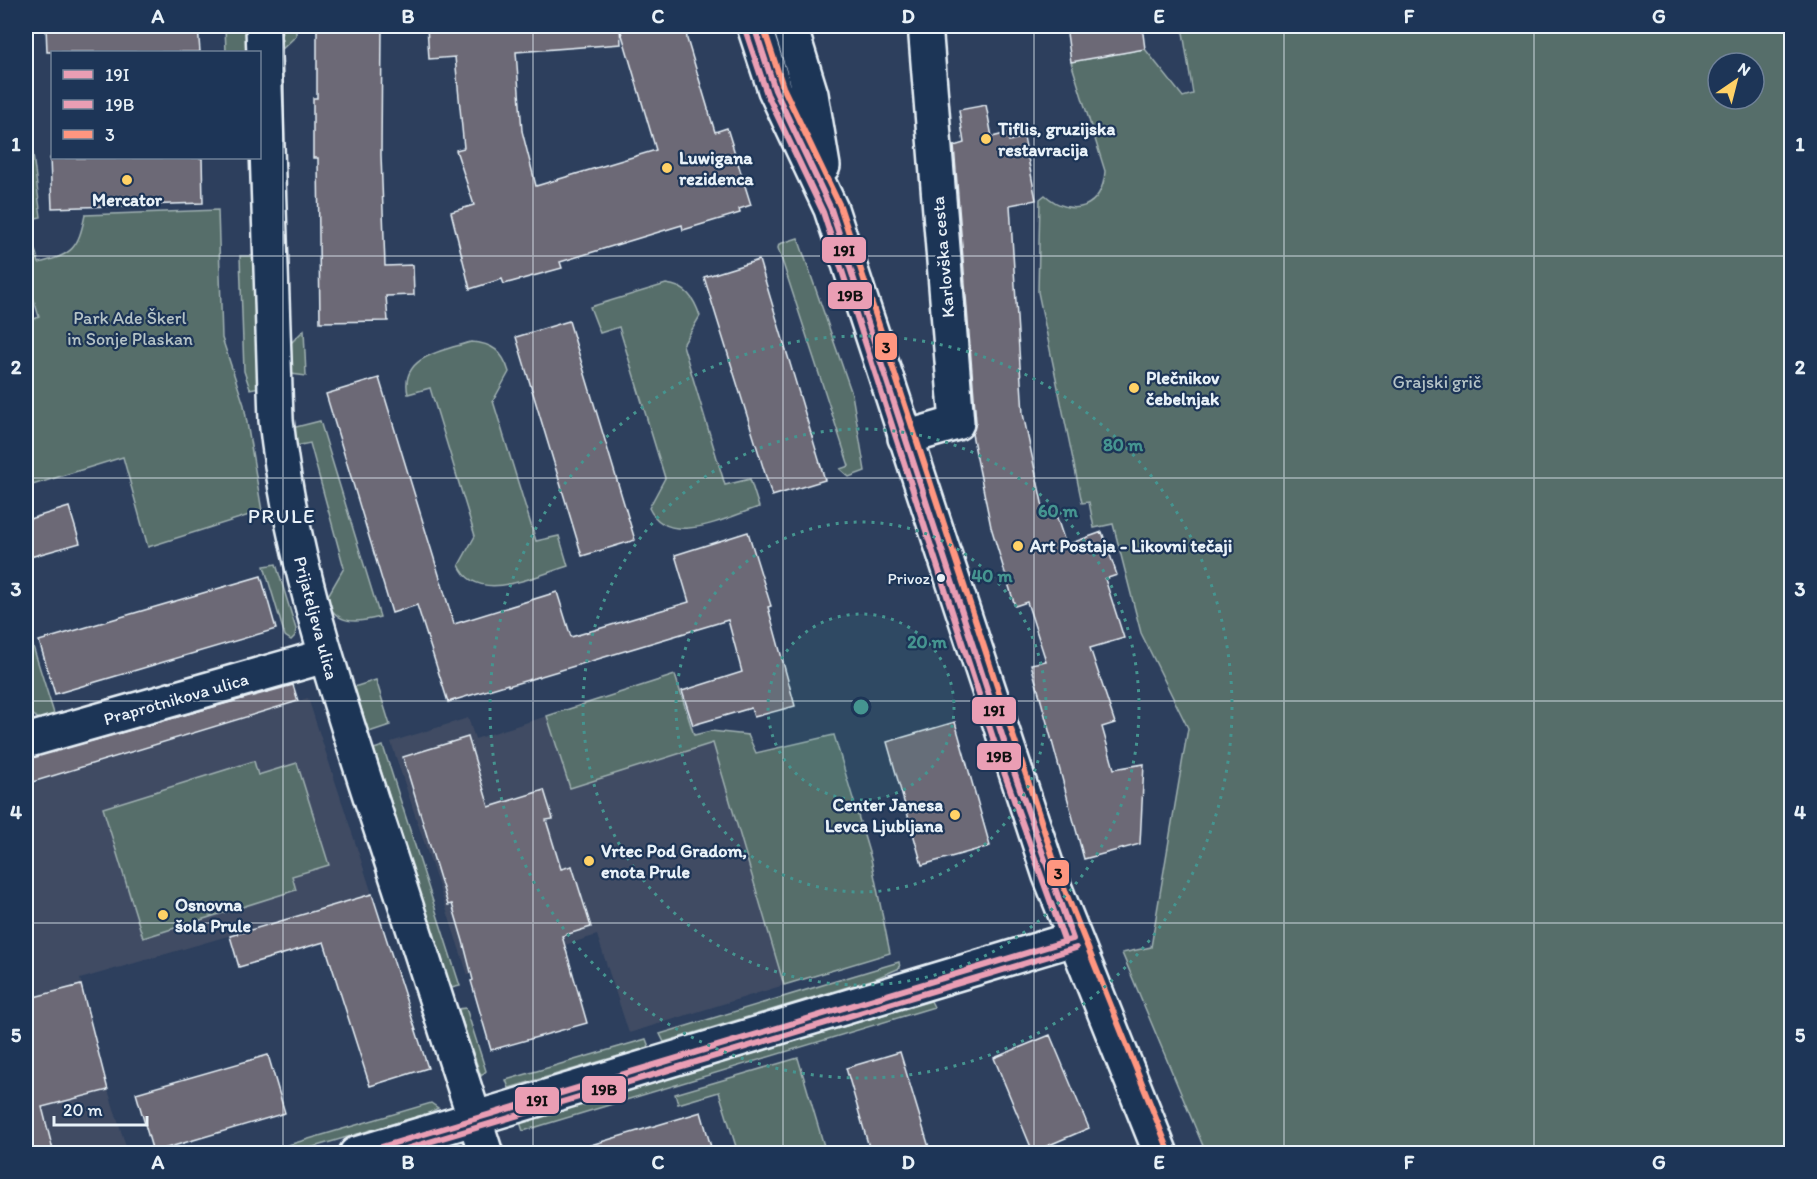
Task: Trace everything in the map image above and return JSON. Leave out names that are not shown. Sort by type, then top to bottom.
[{"type":"street","name":"Prijateljeva ulica","points":[[263,26],[276,420],[280,459],[297,550],[325,656],[486,1154]]},
{"type":"street","points":[[790,26],[811,94],[831,209]]},
{"type":"street","points":[[800,57],[815,26]]},
{"type":"street","points":[[756,27],[775,90],[831,209],[1014,772],[1073,939],[1161,1154]]},
{"type":"street","name":"Karlovška cesta","points":[[905,438],[957,423],[926,37]]},
{"type":"street","name":"Praprotnikova ulica","points":[[26,741],[325,656]]},
{"type":"street","points":[[356,1154],[1073,939]]},
{"type":"shaded area","name":"Osnovna šola Prule","points":[[308,698],[372,894],[80,979],[108,1090],[128,1153],[26,1153],[26,787],[48,778]]},
{"type":"shaded area","name":"Vrtec Pod Gradom, enota Prule","points":[[547,716],[570,788],[713,743],[784,985],[629,1033],[597,935],[468,975],[391,742],[468,718],[475,739]]},
{"type":"green space","points":[[225,26],[249,26],[250,51],[226,51]]},
{"type":"green space","points":[[273,26],[296,26],[296,36],[279,52]]},
{"type":"green space","name":"Grajski grič","points":[[1182,26],[1791,26],[1791,1153],[1206,1153],[1122,953],[1151,947],[1188,728],[1141,633],[1113,524],[1094,528],[1089,502],[1082,503],[1038,292],[1040,199],[1045,195],[1065,207],[1084,206],[1099,194],[1105,171],[1071,62],[1145,49],[1183,97],[1193,94]]},
{"type":"green space","points":[[26,101],[41,217],[26,220]]},
{"type":"green space","name":"Park Ade Škerl in Sonje Plaskan","points":[[218,210],[222,338],[244,405],[262,511],[148,547],[123,457],[26,487],[26,322],[39,317],[26,273],[26,231],[29,230],[39,263],[67,253],[72,248],[80,236],[85,215]]},
{"type":"green space","points":[[798,238],[852,394],[865,471],[849,477],[840,469],[849,466],[778,248],[779,244]]},
{"type":"green space","points":[[240,256],[255,256],[260,387],[250,389],[244,371]]},
{"type":"green space","points":[[666,284],[684,290],[695,304],[700,316],[683,345],[725,485],[750,479],[759,507],[699,527],[670,527],[658,520],[649,508],[665,478],[619,327],[600,333],[590,307]]},
{"type":"green space","points":[[304,330],[306,376],[291,374],[282,352]]},
{"type":"green space","points":[[471,342],[485,344],[496,350],[507,365],[509,372],[493,401],[536,541],[559,536],[568,566],[524,580],[493,586],[479,584],[467,577],[459,565],[475,536],[430,388],[408,394],[407,381],[410,371],[417,363],[437,352]]},
{"type":"green space","points":[[320,421],[380,617],[363,621],[341,618],[330,608],[326,599],[344,568],[310,443],[290,447],[288,429]]},
{"type":"green space","points":[[276,564],[296,629],[295,636],[291,640],[285,636],[264,566]]},
{"type":"green space","points":[[30,637],[57,723],[38,718],[31,713],[26,703],[26,638]]},
{"type":"green space","points":[[675,675],[694,735],[711,731],[748,735],[756,753],[834,735],[871,859],[890,953],[784,985],[713,743],[570,788],[547,716]]},
{"type":"green space","points":[[376,680],[390,725],[369,732],[354,687]]},
{"type":"green space","points":[[383,746],[460,986],[451,988],[374,749]]},
{"type":"green space","points":[[254,761],[258,775],[297,763],[329,865],[292,876],[296,890],[143,938],[103,808]]},
{"type":"green space","points":[[899,962],[900,968],[874,979],[664,1042],[660,1034]]},
{"type":"green space","points":[[931,1001],[934,1007],[523,1131],[520,1122]]},
{"type":"green space","points":[[466,1008],[486,1071],[481,1076],[458,1009]]},
{"type":"green space","points":[[646,1039],[649,1047],[509,1088],[506,1080]]},
{"type":"green space","points":[[798,1058],[824,1146],[797,1153],[738,1153],[719,1092],[678,1104],[675,1094]]},
{"type":"green space","points":[[431,1103],[438,1108],[429,1113],[293,1153],[261,1153]]},
{"type":"green space","points":[[450,1146],[446,1153],[416,1153]]},
{"type":"building","points":[[46,26],[198,26],[200,51],[47,52]]},
{"type":"building","points":[[317,26],[382,26],[381,155],[385,266],[413,265],[414,295],[386,296],[388,321],[320,322],[318,158],[313,158],[313,98],[317,98]]},
{"type":"building","name":"Luwigana rezidenca","points":[[427,26],[686,26],[687,39],[715,132],[727,128],[751,205],[739,209],[740,213],[683,230],[682,225],[560,262],[562,268],[504,284],[502,279],[470,289],[451,212],[474,205],[456,150],[464,148],[455,57],[429,59]],"holes":[[[620,28],[656,150],[536,186],[522,131],[516,52],[621,44]]]},
{"type":"building","points":[[1066,26],[1142,26],[1145,49],[1071,62]]},
{"type":"building","points":[[986,105],[992,137],[1008,133],[1009,141],[1024,137],[1036,200],[1010,205],[1023,414],[1044,512],[1054,509],[1066,545],[1102,532],[1117,575],[1105,579],[1124,638],[1090,648],[1115,723],[1102,727],[1114,769],[1144,764],[1140,844],[1084,859],[1031,664],[1046,661],[1027,602],[1015,606],[991,527],[972,434],[976,422],[954,146],[964,143],[959,110]]},
{"type":"building","name":"Mercator","points":[[50,158],[202,159],[203,203],[52,208]]},
{"type":"building","points":[[759,260],[825,480],[772,496],[704,277]]},
{"type":"building","points":[[569,321],[635,540],[582,556],[516,337]]},
{"type":"building","points":[[379,378],[454,624],[557,592],[571,637],[689,602],[675,555],[748,532],[771,606],[768,607],[795,706],[754,717],[751,708],[693,725],[682,691],[742,672],[728,620],[448,702],[417,605],[392,613],[326,394]]},
{"type":"building","points":[[69,507],[80,543],[30,557],[26,541],[26,520]]},
{"type":"building","points":[[261,576],[276,629],[55,694],[39,641]]},
{"type":"building","points":[[293,685],[298,701],[26,784],[26,759]]},
{"type":"building","points":[[955,722],[990,846],[922,865],[887,742]]},
{"type":"building","points":[[468,737],[489,807],[544,790],[553,819],[546,820],[561,869],[572,866],[591,927],[562,936],[587,1023],[491,1050],[452,904],[448,905],[403,757]]},
{"type":"building","points":[[372,894],[428,1068],[370,1086],[324,942],[239,967],[230,936]]},
{"type":"building","points":[[81,985],[108,1090],[42,1107],[54,1154],[26,1154],[26,999]]},
{"type":"building","points":[[1050,1035],[1089,1128],[1033,1152],[994,1058]]},
{"type":"building","points":[[900,1052],[931,1154],[871,1154],[846,1068]]},
{"type":"building","points":[[268,1055],[285,1113],[153,1152],[136,1093]]},
{"type":"building","points":[[701,1112],[713,1154],[585,1154],[584,1147]]},
{"type":"transit line","name":"19I","points":[[754,26],[775,90],[831,209],[1014,772],[1073,939]]},
{"type":"transit line","name":"3","points":[[763,26],[783,87],[840,206],[1058,873],[1169,1151]]},
{"type":"transit line","name":"19B","points":[[745,29],[767,94],[823,212],[1005,775],[1065,942]]},
{"type":"transit line","name":"19I","points":[[358,1154],[1073,939]]},
{"type":"transit line","name":"19B","points":[[389,1154],[1076,948]]},
{"type":"place","name":"Tiflis, gruzijska restavracija","points":[[986,139]]},
{"type":"place","name":"Luwigana rezidenca","points":[[667,168]]},
{"type":"place","name":"Mercator","points":[[127,180]]},
{"type":"place","name":"Plečnikov čebelnjak","points":[[1134,388]]},
{"type":"place","name":"Art Postaja - Likovni tečaji","points":[[1018,546]]},
{"type":"place","name":"Privoz","points":[[941,578]]},
{"type":"place","name":"Center Janesa Levca Ljubljana","points":[[955,815]]},
{"type":"place","name":"Vrtec Pod Gradom, enota Prule","points":[[589,861]]},
{"type":"place","name":"Osnovna šola Prule","points":[[163,915]]},
{"type":"district","name":"PRULE","points":[[282,516]]}]
